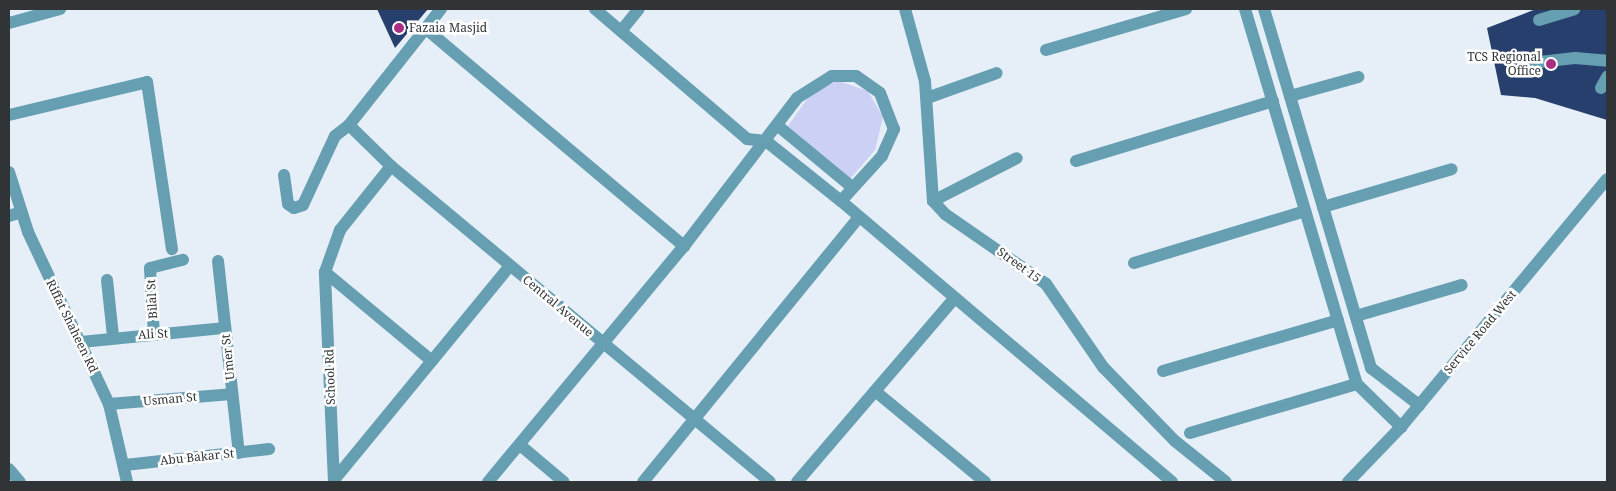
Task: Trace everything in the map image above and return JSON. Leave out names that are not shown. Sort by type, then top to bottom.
[{"type":"street","points":[[9,23],[60,9]]},
{"type":"street","points":[[284,175],[288,204],[294,208],[302,205],[335,136],[349,125],[441,9]]},
{"type":"street","points":[[595,9],[748,138],[766,141],[840,201],[1172,482]]},
{"type":"street","points":[[621,31],[639,9]]},
{"type":"street","points":[[905,9],[927,98],[933,201],[1017,158]]},
{"type":"street","points":[[1046,50],[1186,9]]},
{"type":"street","points":[[1245,9],[1357,384],[1402,427]]},
{"type":"street","points":[[1264,9],[1371,368],[1419,406]]},
{"type":"street","points":[[1539,20],[1574,9]]},
{"type":"street","points":[[425,28],[684,246]]},
{"type":"street","points":[[1531,63],[1575,58],[1607,61]]},
{"type":"street","points":[[927,98],[997,73]]},
{"type":"street","points":[[488,482],[520,445],[600,342],[684,246],[797,98],[832,76],[856,76],[880,93],[894,128],[882,156],[840,201]]},
{"type":"street","points":[[1290,96],[1358,77]]},
{"type":"street","points":[[9,115],[147,82],[172,249]]},
{"type":"street","points":[[1076,161],[1272,101]]},
{"type":"street","name":"Central Avenue","points":[[349,125],[391,166],[770,482]]},
{"type":"street","points":[[778,125],[852,187]]},
{"type":"street","points":[[391,166],[340,230],[325,272],[432,361]]},
{"type":"street","points":[[1323,208],[1452,168]]},
{"type":"street","name":"Riffat Shaheen Rd","points":[[9,172],[15,214],[80,342],[109,404],[125,466],[127,482]]},
{"type":"street","name":"Service Road West","points":[[1348,482],[1402,427],[1607,179]]},
{"type":"street","name":"Street 15","points":[[933,201],[945,214],[1046,284],[1104,368],[1175,441],[1226,482]]},
{"type":"street","points":[[1134,263],[1305,211]]},
{"type":"street","points":[[643,482],[858,218]]},
{"type":"street","name":"Bilal St","points":[[154,334],[150,268],[183,260]]},
{"type":"street","name":"Umer St","points":[[218,261],[239,453]]},
{"type":"street","points":[[334,481],[510,266]]},
{"type":"street","name":"School Rd","points":[[325,272],[334,481]]},
{"type":"street","points":[[107,280],[113,336]]},
{"type":"street","points":[[1356,316],[1462,285]]},
{"type":"street","points":[[797,482],[954,299]]},
{"type":"street","points":[[1163,372],[1338,320]]},
{"type":"street","name":"Ali St","points":[[80,342],[113,336],[225,328]]},
{"type":"street","points":[[1190,433],[1357,384]]},
{"type":"street","points":[[875,391],[985,482]]},
{"type":"street","name":"Usman St","points":[[109,404],[232,394]]},
{"type":"street","points":[[520,445],[564,482]]},
{"type":"street","name":"Abu Bakar St","points":[[125,466],[269,449]]},
{"type":"street","points":[[9,469],[20,482]]},
{"type":"shaded area","points":[[838,81],[868,91],[883,117],[875,150],[850,179],[788,126],[812,92]]},
{"type":"building","name":"Fazaia Masjid","points":[[377,9],[428,9],[395,48]]},
{"type":"building","name":"TCS Regional Office","points":[[1536,9],[1607,9],[1607,120],[1535,98],[1501,95],[1487,28]]},
{"type":"place","name":"Fazaia Masjid","points":[[399,28]]},
{"type":"place","name":"TCS Regional Office","points":[[1551,64]]}]
